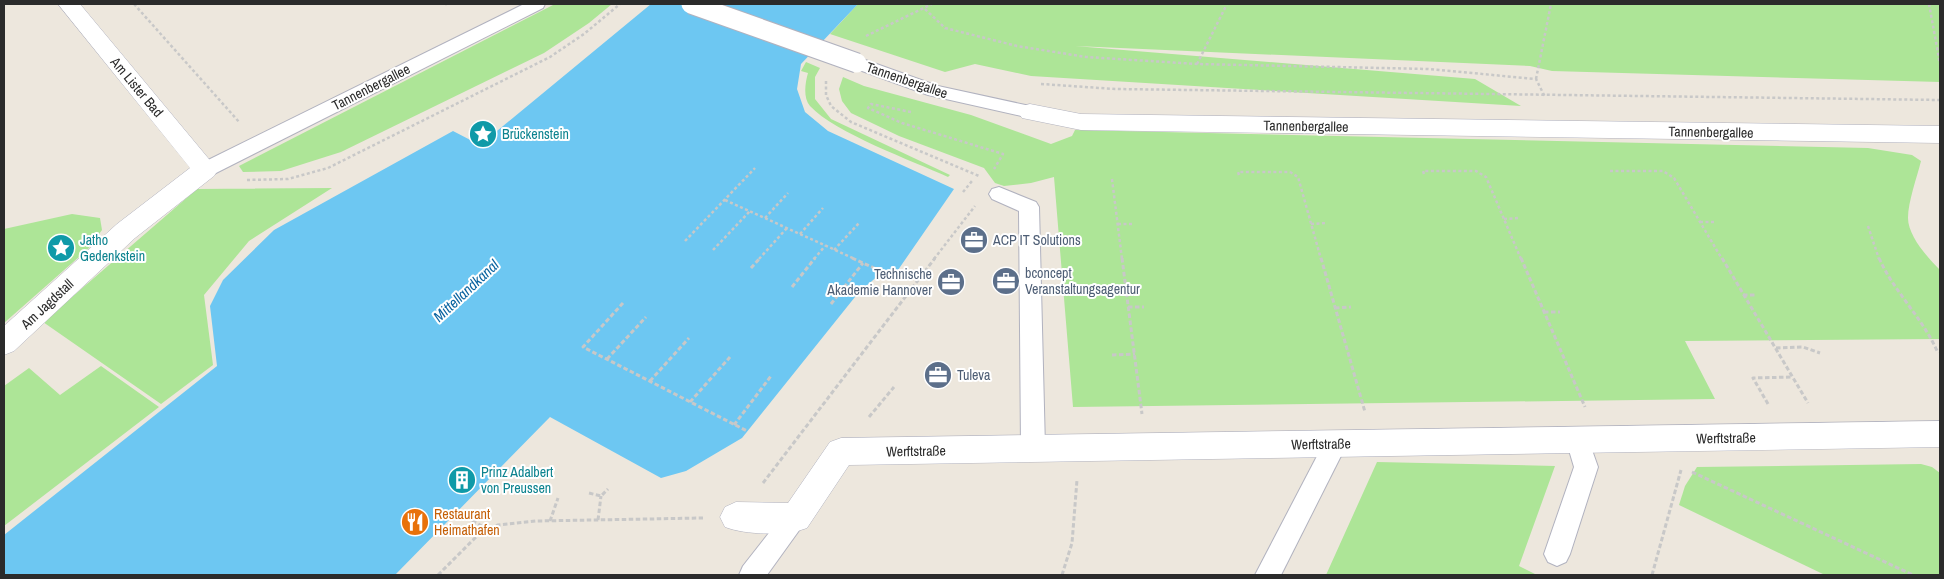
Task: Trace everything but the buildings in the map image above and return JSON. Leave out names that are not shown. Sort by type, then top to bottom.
[{"type":"street","name":"Am Lister Bad","points":[[69,4],[205,170]]},
{"type":"street","name":"Tannenbergallee","points":[[1030,112],[1081,122],[1940,135]]},
{"type":"street","name":"Am Jagdstall","points":[[4,343],[126,231],[205,170]]},
{"type":"street","name":"Werftstraße","points":[[796,518],[840,452],[1940,434]]},
{"type":"street","points":[[736,517],[796,518]]},
{"type":"lane","name":"Tannenbergallee","points":[[205,170],[537,4]]},
{"type":"lane","name":"Tannenbergallee","points":[[691,4],[934,91],[1030,112]]},
{"type":"lane","points":[[999,194],[1029,207],[1033,448]]},
{"type":"lane","points":[[1558,554],[1586,467],[1589,440]]},
{"type":"lane","points":[[1268,575],[1335,444]]},
{"type":"lane","points":[[752,575],[796,518]]},
{"type":"path","points":[[134,4],[242,125]]},
{"type":"path","points":[[205,170],[232,179],[273,181],[298,179],[328,168],[550,57],[584,34],[620,4]]},
{"type":"path","points":[[1197,64],[1227,4]]},
{"type":"path","points":[[1551,4],[1536,79],[1561,130]]},
{"type":"path","points":[[1929,4],[1937,57],[1940,64]]},
{"type":"path","points":[[925,9],[945,28],[1016,46],[1086,57],[1197,64],[1428,69],[1536,79]]},
{"type":"path","points":[[1036,84],[1115,89],[1940,100]]},
{"type":"path","points":[[915,112],[871,104],[868,108],[910,126],[1003,154]]},
{"type":"path","points":[[685,241],[755,168]]},
{"type":"path","points":[[1424,174],[1423,171],[1476,171],[1486,177],[1544,312],[1589,440]]},
{"type":"path","points":[[1611,174],[1610,171],[1663,171],[1674,178],[1828,436]]},
{"type":"path","points":[[1239,175],[1238,172],[1290,172],[1298,177],[1365,412]]},
{"type":"path","points":[[963,192],[976,175]]},
{"type":"path","points":[[1112,179],[1142,416]]},
{"type":"path","points":[[765,218],[788,193]]},
{"type":"path","points":[[725,200],[885,273]]},
{"type":"path","points":[[438,575],[487,529],[498,525],[550,521],[736,517],[977,204]]},
{"type":"path","points":[[800,234],[823,208]]},
{"type":"path","points":[[713,250],[750,211]]},
{"type":"path","points":[[1504,219],[1519,218]]},
{"type":"path","points":[[1700,222],[1714,222]]},
{"type":"path","points":[[834,250],[859,223]]},
{"type":"path","points":[[1311,224],[1327,223]]},
{"type":"path","points":[[1118,224],[1132,224]]},
{"type":"path","points":[[1868,226],[1881,264],[1894,284],[1913,307],[1933,339],[1938,353]]},
{"type":"path","points":[[752,268],[787,228]]},
{"type":"path","points":[[792,287],[825,246]]},
{"type":"path","points":[[831,304],[863,263]]},
{"type":"path","points":[[1744,295],[1757,294]]},
{"type":"path","points":[[623,303],[584,347],[747,431]]},
{"type":"path","points":[[1128,307],[1144,307]]},
{"type":"path","points":[[1335,308],[1351,307]]},
{"type":"path","points":[[1544,312],[1560,312]]},
{"type":"path","points":[[607,359],[646,317]]},
{"type":"path","points":[[650,381],[689,338]]},
{"type":"path","points":[[1776,348],[1803,347],[1820,353]]},
{"type":"path","points":[[1112,355],[1135,354]]},
{"type":"path","points":[[690,402],[730,357]]},
{"type":"path","points":[[734,425],[772,376]]},
{"type":"path","points":[[1769,406],[1753,378],[1792,377]]},
{"type":"path","points":[[1062,575],[1072,543],[1080,448]]},
{"type":"path","points":[[1652,575],[1682,468],[1913,575]]},
{"type":"path","points":[[598,520],[600,496],[608,489]]},
{"type":"path","points":[[589,492],[600,496]]},
{"type":"path","points":[[550,521],[558,498]]},
{"type":"path","points":[[454,510],[487,529]]},
{"type":"green space","points":[[555,4],[612,4],[589,23],[544,53],[341,152],[281,171],[243,172],[239,166]]},
{"type":"green space","points":[[858,4],[1940,4],[1940,82],[1552,71],[1530,66],[1075,46],[1475,79],[1521,106],[1031,76],[975,64],[945,72],[830,34]]},
{"type":"green space","points":[[806,62],[820,68],[815,77],[815,99],[831,119],[950,175],[948,177],[875,146],[822,116],[810,106],[806,99],[805,86],[808,73],[801,71]]},
{"type":"green space","points":[[843,77],[864,86],[971,115],[1051,144],[1072,136],[1075,130],[1868,148],[1912,155],[1921,161],[1909,205],[1909,225],[1915,239],[1940,270],[1940,339],[1685,341],[1715,399],[1073,407],[1054,177],[1031,183],[1004,186],[995,183],[984,168],[899,136],[851,113],[842,101],[839,89]]},
{"type":"green space","points":[[332,188],[249,241],[204,295],[213,365],[161,404],[43,322],[197,189]]},
{"type":"green space","points":[[72,214],[100,218],[102,230],[88,249],[4,323],[4,229]]},
{"type":"green space","points":[[101,366],[159,407],[4,526],[4,386],[29,368],[60,395]]},
{"type":"green space","points":[[1377,462],[1555,466],[1519,566],[1537,575],[1326,575]]},
{"type":"green space","points":[[1921,464],[1932,467],[1940,473],[1940,575],[1825,575],[1679,505],[1685,486],[1697,467]]},
{"type":"water","name":"Mittellandkanal","points":[[651,4],[858,4],[801,64],[797,89],[805,112],[828,131],[954,189],[898,270],[879,275],[859,292],[742,438],[686,471],[661,478],[550,417],[395,575],[4,575],[4,535],[217,366],[210,306],[223,280],[274,230],[453,131],[480,145]]},
{"type":"place","name":"Brückenstein","points":[[483,134]]},
{"type":"place","name":"ACP IT Solutions","points":[[974,240]]},
{"type":"place","name":"Jatho Gedenkstein","points":[[61,248]]},
{"type":"place","name":"bconcept Veranstaltungsagentur","points":[[1006,281]]},
{"type":"place","name":"Technische Akademie Hannover","points":[[951,282]]},
{"type":"place","name":"Tuleva","points":[[938,375]]},
{"type":"place","name":"Prinz Adalbert von Preussen","points":[[462,480]]},
{"type":"place","name":"Restaurant Heimathafen","points":[[415,522]]}]
